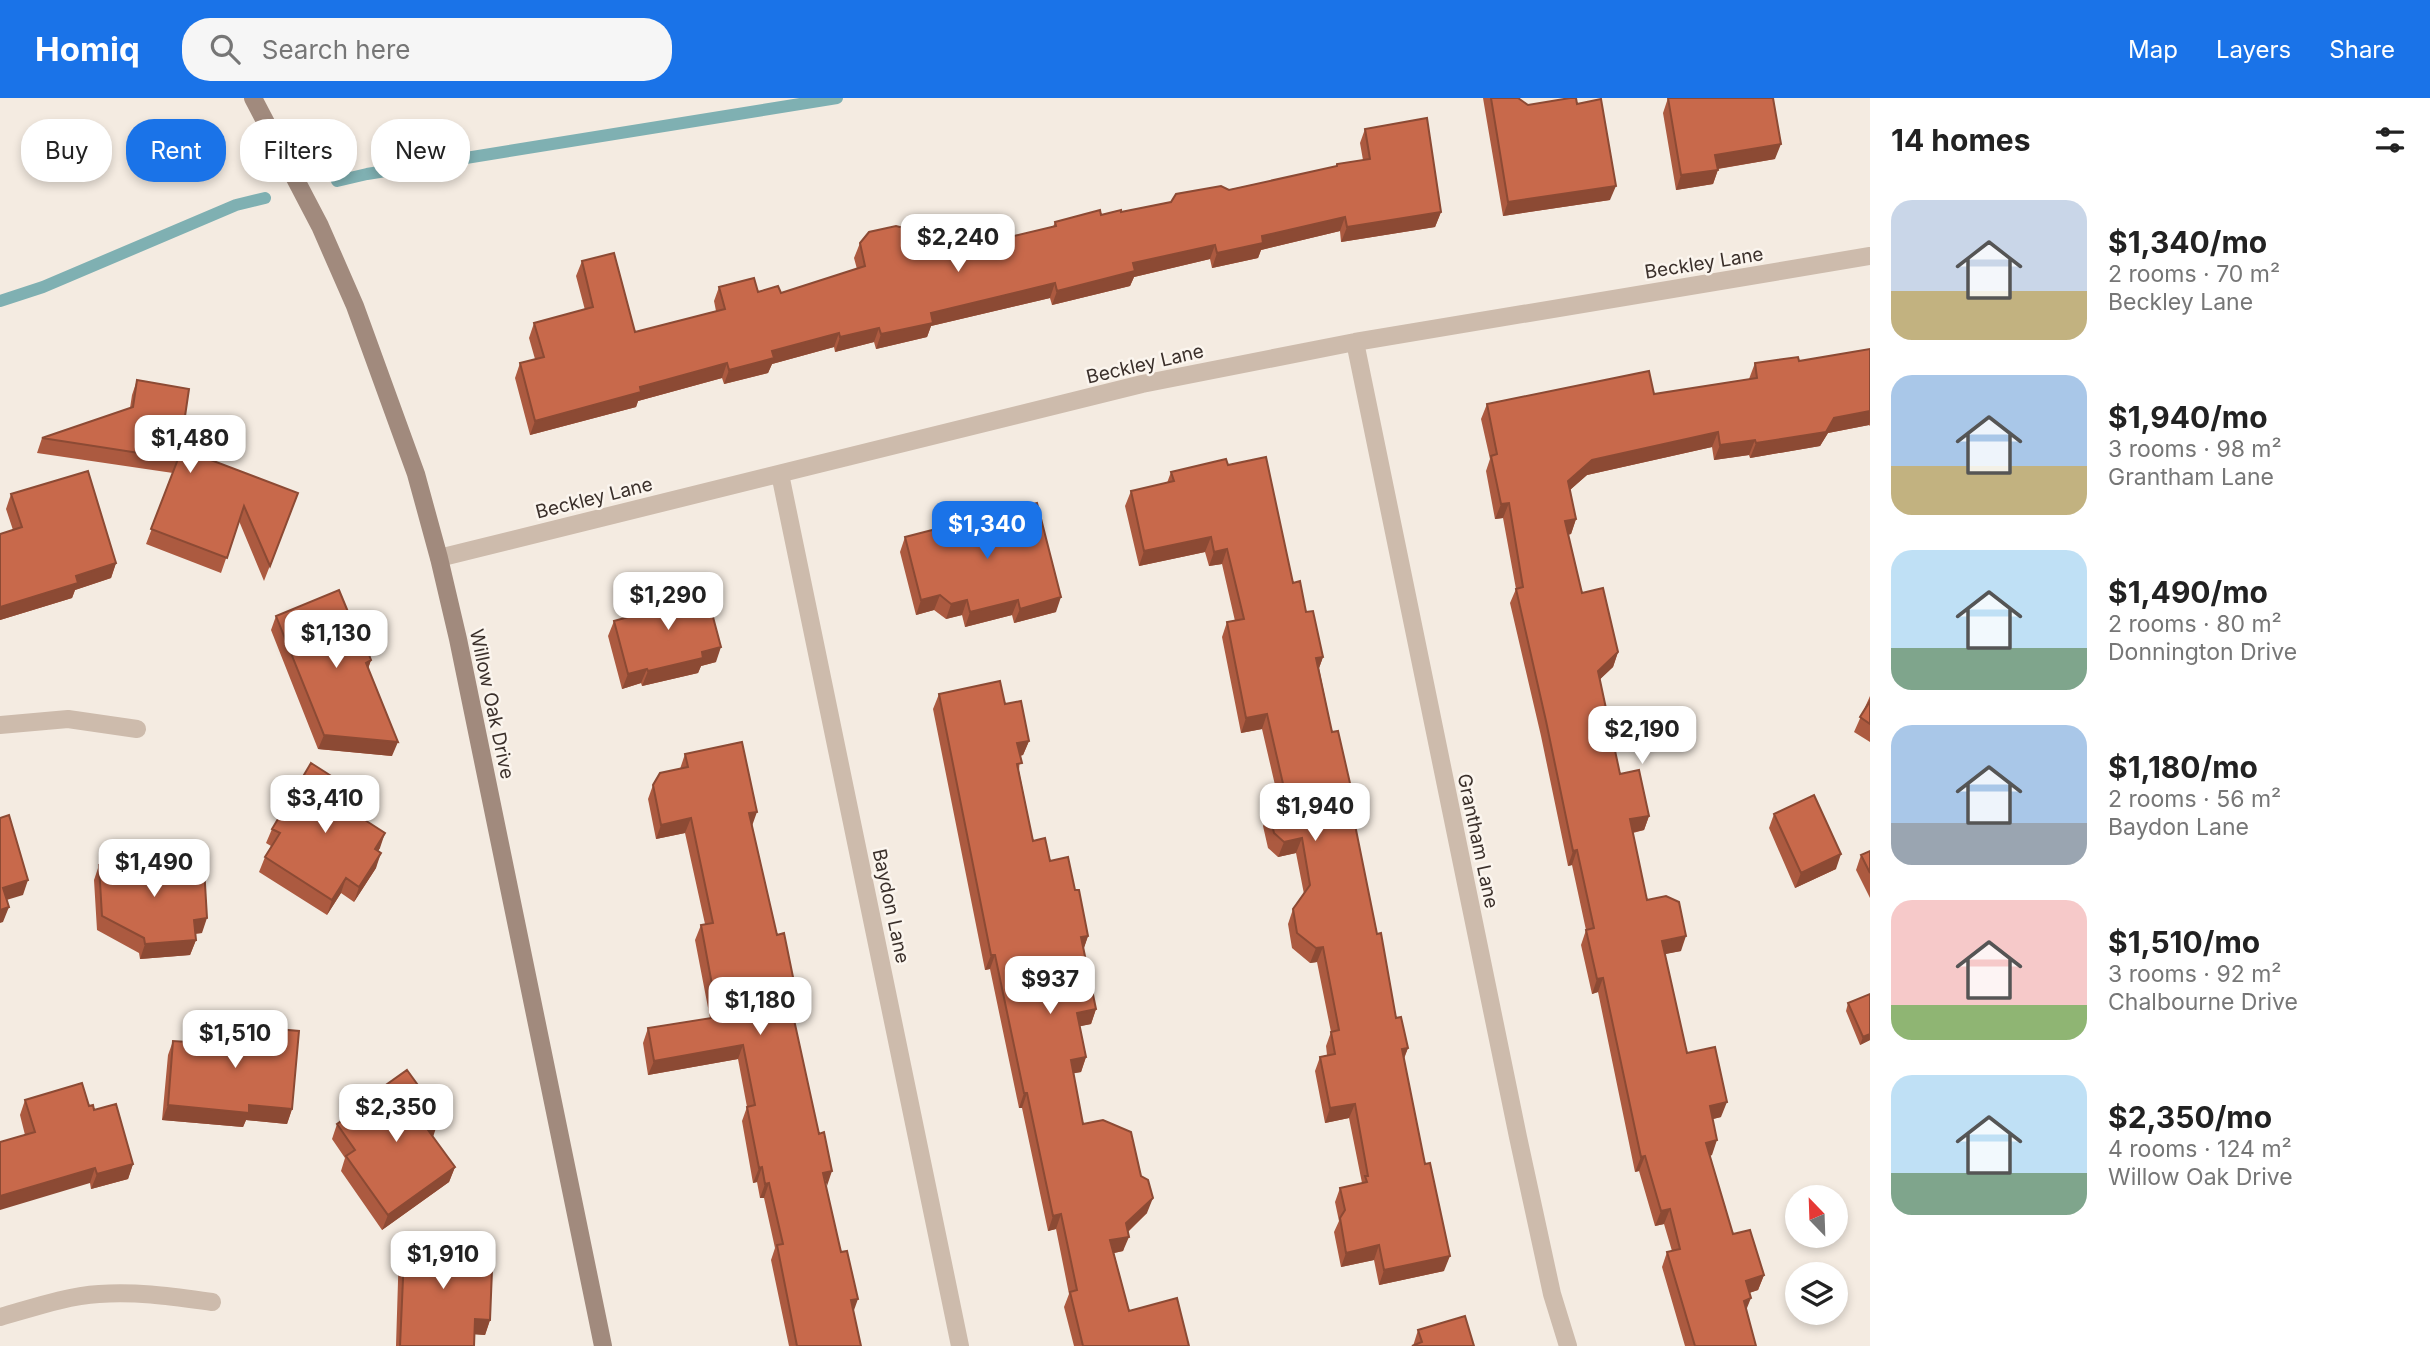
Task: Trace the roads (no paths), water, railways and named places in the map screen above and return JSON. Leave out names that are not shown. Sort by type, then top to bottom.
[{"type":"street","name":"Willow Oak Drive","points":[[253,98],[320,226],[355,306],[416,474],[458,639],[603,1346]]},
{"type":"street","name":"Beckley Lane","points":[[439,558],[1142,384],[1355,342],[1870,257]]},
{"type":"street","name":"Grantham Lane","points":[[1355,342],[1518,1137],[1552,1294],[1568,1346]]},
{"type":"street","name":"Baydon Lane","points":[[780,474],[960,1346]]},
{"type":"street","points":[[0,725],[68,719],[137,729]]},
{"type":"street","points":[[0,1317],[41,1305],[96,1294],[170,1296],[212,1302]]},
{"type":"waterway","points":[[357,176],[837,98]]},
{"type":"waterway","points":[[0,301],[43,287],[236,205],[265,198]]}]
